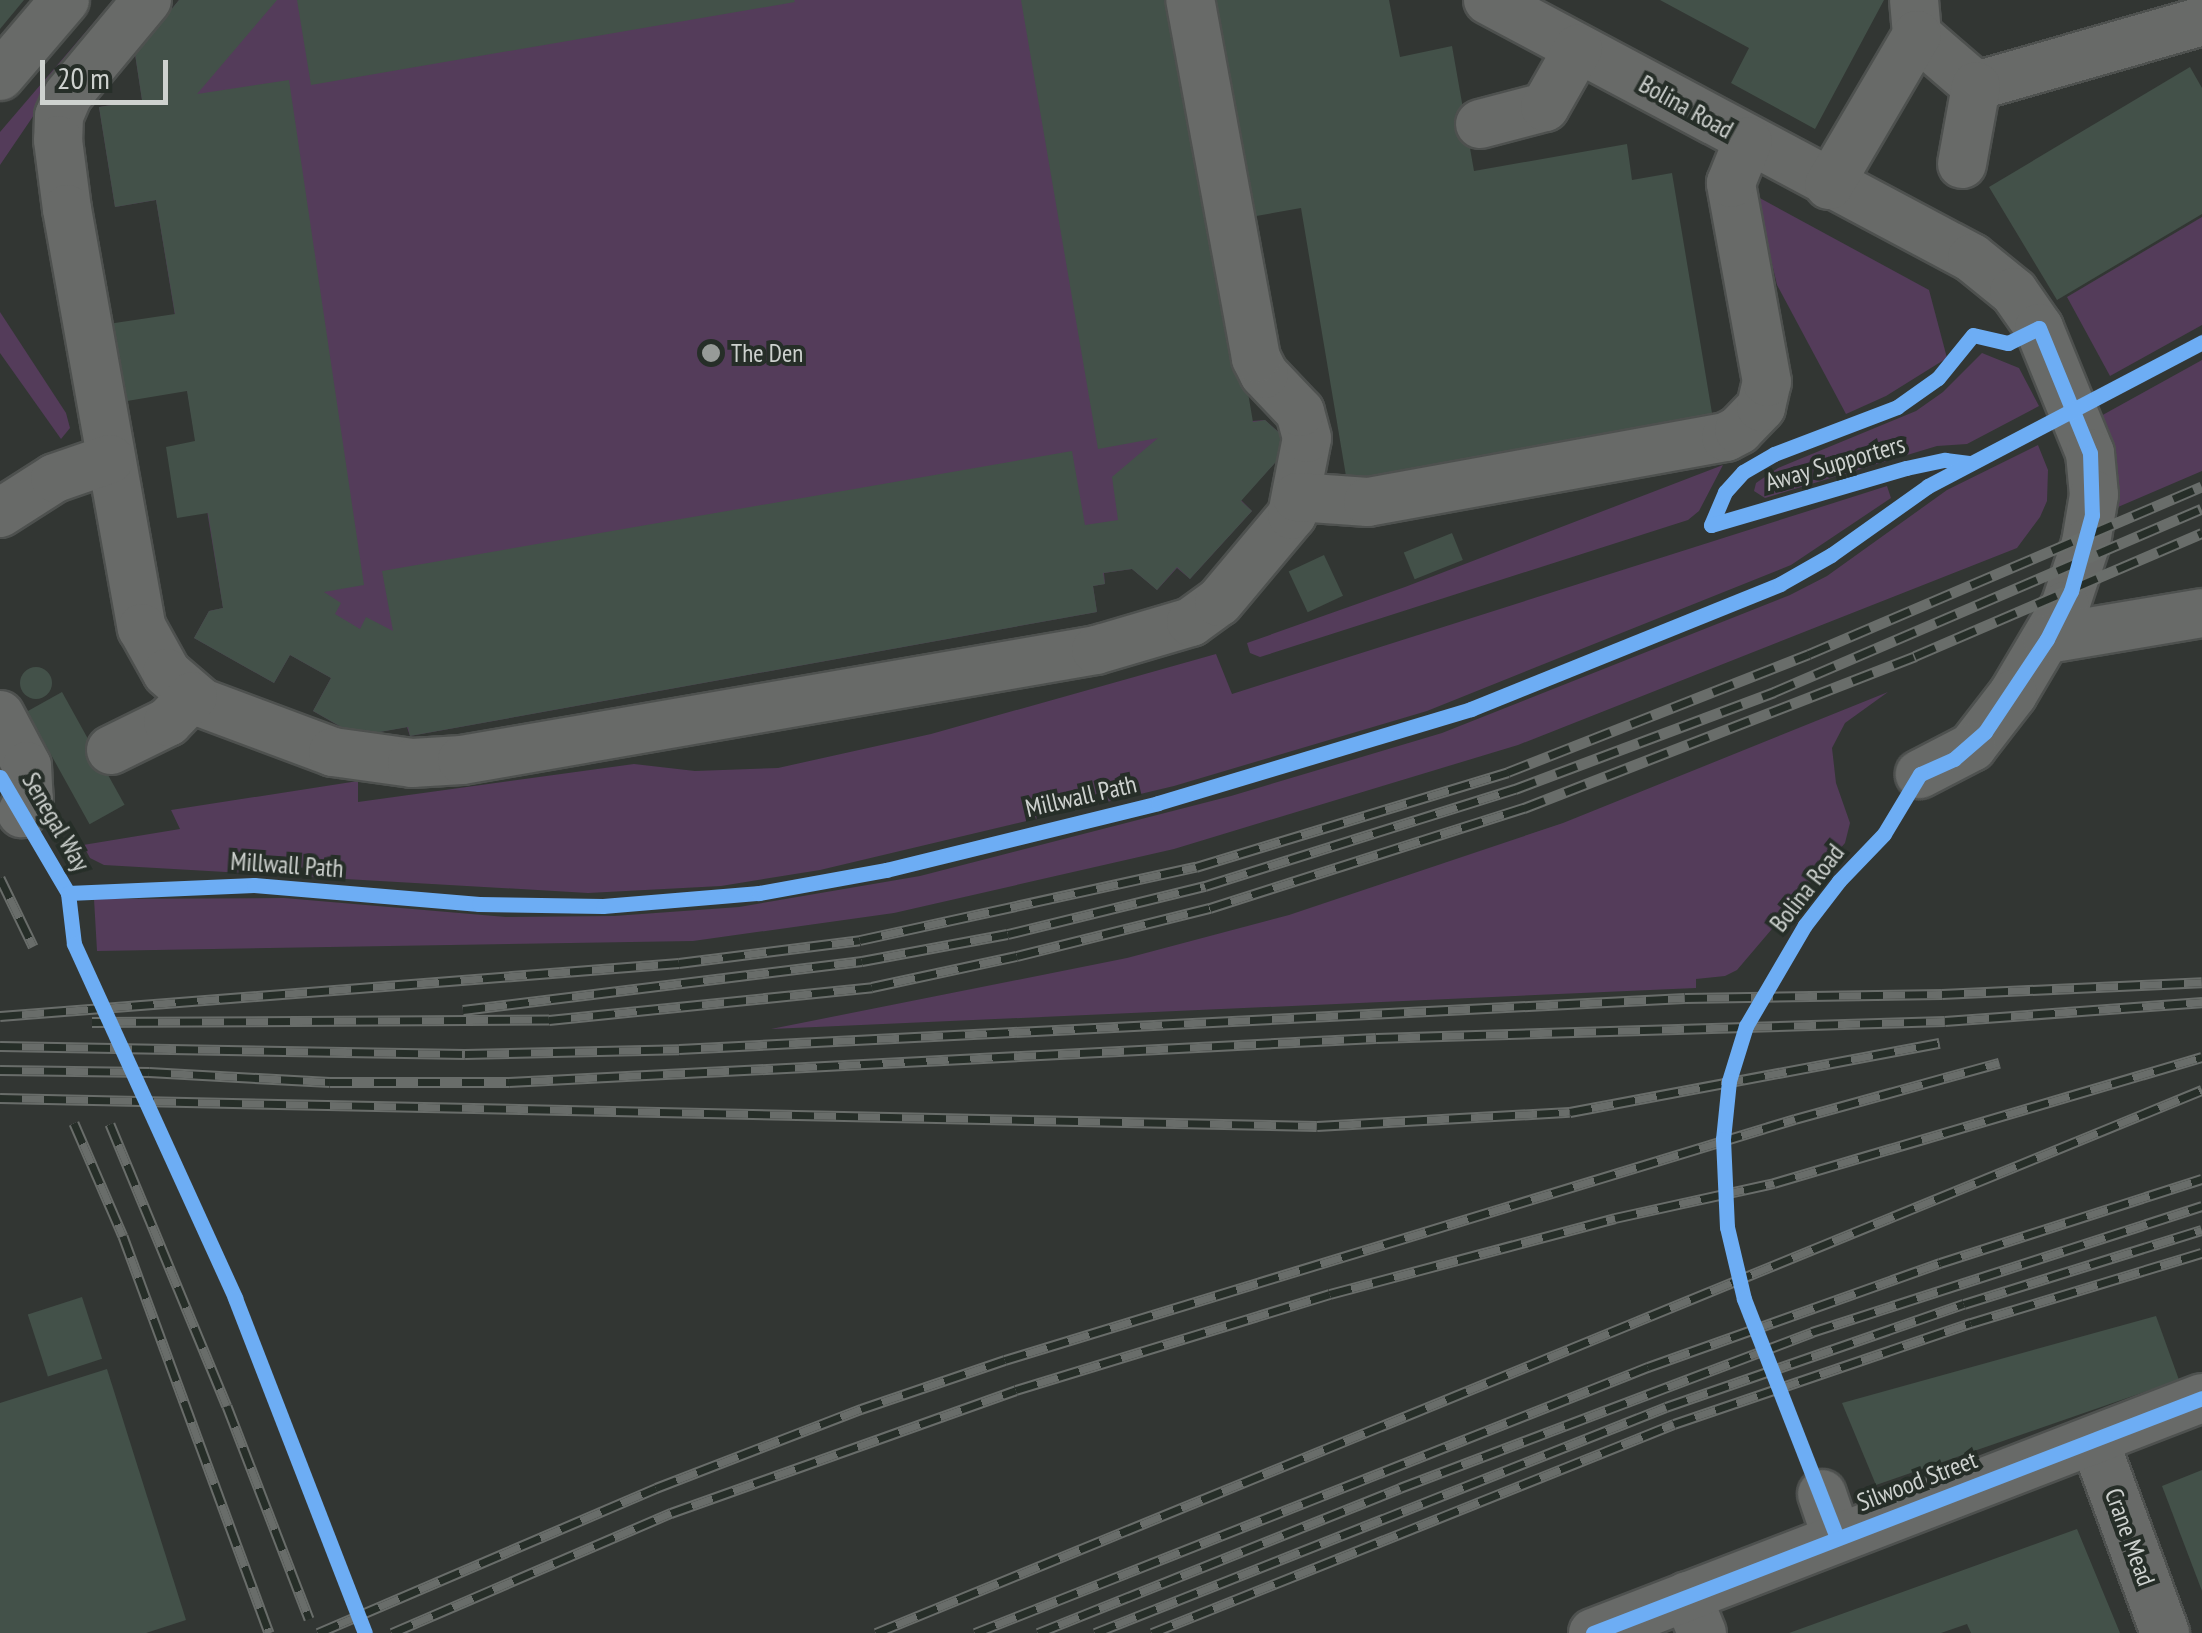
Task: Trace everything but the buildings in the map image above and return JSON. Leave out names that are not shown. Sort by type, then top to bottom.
[{"type":"street","points":[[0,76],[65,0]]},
{"type":"street","points":[[147,0],[81,76],[59,116],[67,209],[142,628],[167,672],[192,696],[223,713],[333,752],[412,762],[462,760],[1096,650],[1191,622],[1218,602],[1285,526],[1297,497],[1305,423],[1256,358],[1190,0]]},
{"type":"street","name":"Bolina Road","points":[[1488,0],[1992,272],[2014,292],[2053,355],[2090,453],[2094,495],[2071,591],[2047,639],[1985,732],[1954,759],[1920,774]]},
{"type":"street","points":[[1830,186],[1915,17],[1976,86]]},
{"type":"street","points":[[1976,86],[2202,22]]},
{"type":"street","points":[[1480,124],[1545,107],[1578,49]]},
{"type":"street","points":[[1962,164],[1976,86]]},
{"type":"street","points":[[1297,497],[1368,502],[1726,437],[1739,430],[1760,407],[1767,382],[1731,182],[1748,142]]},
{"type":"street","points":[[0,513],[68,472],[110,459]]},
{"type":"street","points":[[2047,639],[2202,613]]},
{"type":"street","points":[[111,750],[168,722],[192,696]]},
{"type":"street","name":"Senegal Way","points":[[0,715],[27,766],[29,799],[22,813]]},
{"type":"street","name":"Silwood Street","points":[[1593,1633],[1695,1614],[1838,1538],[2202,1398]]},
{"type":"street","name":"Crane Mead","points":[[2094,1440],[2166,1633]]},
{"type":"street","points":[[1822,1494],[1838,1538]]},
{"type":"shaded area","points":[[113,0],[124,0],[36,112],[0,165],[0,132]]},
{"type":"shaded area","name":"The Den","points":[[179,0],[1181,0],[1252,421],[1265,420],[1292,444],[1241,500],[1252,511],[1190,579],[1177,568],[1157,590],[1132,569],[1104,573],[1105,584],[1093,586],[1097,612],[410,736],[407,727],[357,736],[313,711],[331,678],[290,655],[274,683],[194,638],[209,611],[223,608],[156,200],[115,207],[99,107],[142,100],[135,54]]},
{"type":"shaded area","points":[[1756,196],[1929,290],[1947,358],[1886,396],[1846,414],[1777,285]]},
{"type":"shaded area","points":[[2202,217],[2202,325],[2110,376],[2067,297]]},
{"type":"shaded area","points":[[0,312],[66,413],[70,428],[61,439],[0,353]]},
{"type":"shaded area","points":[[1982,353],[2019,368],[2039,406],[1967,444],[1937,446],[1765,498],[1754,491],[1756,483],[1778,468],[1916,411],[1943,392]]},
{"type":"shaded area","points":[[2202,360],[2202,471],[2111,510],[2099,417]]},
{"type":"shaded area","points":[[2038,445],[2048,470],[2047,501],[2017,548],[1518,745],[1174,849],[894,913],[693,941],[97,951],[94,899],[284,898],[506,917],[614,916],[739,907],[920,876],[1231,796],[1442,733],[1790,595],[1827,576],[1947,490]]},
{"type":"shaded area","points":[[1723,465],[1699,511],[1688,520],[1260,657],[1250,653],[1247,643]]},
{"type":"shaded area","points":[[1887,486],[1891,498],[1791,565],[1427,711],[1174,786],[820,870],[721,886],[588,893],[104,865],[90,858],[83,845],[180,829],[171,810],[358,781],[358,802],[634,764],[695,771],[778,768],[931,734],[1216,654],[1232,694]]},
{"type":"shaded area","points":[[1888,692],[1845,723],[1832,748],[1836,783],[1850,823],[1845,843],[1737,970],[1725,976],[1696,979],[1696,988],[771,1029],[1127,958],[1289,915],[1563,823]]},
{"type":"railway","points":[[0,1016],[679,963],[860,940],[1196,867],[1508,772],[1809,654],[2202,486]]},
{"type":"railway","points":[[463,1010],[862,961],[1008,934],[1205,886],[1515,789],[1774,692],[2202,509]]},
{"type":"railway","points":[[92,1022],[549,1020],[872,987],[1017,956],[1210,908],[1524,808],[1915,656],[2202,533]]},
{"type":"railway","points":[[0,878],[33,946]]},
{"type":"railway","points":[[0,1046],[465,1054],[679,1049],[1685,998],[1942,994],[2202,982]]},
{"type":"railway","points":[[0,1070],[149,1072],[330,1082],[509,1082],[1376,1038],[1945,1021],[2202,1002]]},
{"type":"railway","points":[[0,1098],[1317,1126],[1570,1112],[1940,1043]]},
{"type":"railway","points":[[392,1633],[671,1513],[1016,1390],[1330,1294],[1615,1218],[1774,1183],[2202,1057]]},
{"type":"railway","points":[[318,1633],[656,1488],[861,1409],[1005,1360],[1795,1119],[1999,1063]]},
{"type":"railway","points":[[876,1633],[2202,1090]]},
{"type":"railway","points":[[74,1123],[123,1236],[269,1633]]},
{"type":"railway","points":[[110,1124],[227,1406],[309,1619]]},
{"type":"railway","points":[[975,1633],[1648,1367],[1940,1263],[2202,1179]]},
{"type":"railway","points":[[1038,1633],[1400,1488],[1812,1332],[2202,1206]]},
{"type":"railway","points":[[1095,1633],[1666,1407],[1964,1304],[2202,1230]]},
{"type":"railway","points":[[1152,1633],[1674,1424],[1971,1323],[2202,1253]]},
{"type":"cycle path","name":"Away Supporters","points":[[1711,525],[1725,492],[1743,472],[1774,454],[1897,407],[1938,378],[1973,335],[2008,343],[2039,328],[2090,453],[2092,515],[2071,591],[2047,639],[1985,732],[1954,759],[1920,774],[1884,834],[1839,881],[1805,925],[1746,1026],[1729,1081],[1723,1139],[1727,1227],[1744,1299],[1837,1538]]},
{"type":"cycle path","name":"Millwall Path","points":[[68,893],[254,885],[479,904],[603,906],[759,893],[886,870],[1158,803],[1471,709],[1780,584],[1831,555],[1928,486],[2202,342]]},
{"type":"cycle path","name":"Away Supporters","points":[[1711,525],[1906,468],[1945,460],[1971,463]]},
{"type":"cycle path","points":[[0,777],[68,893],[74,944],[235,1298],[365,1633]]},
{"type":"cycle path","points":[[1593,1633],[2202,1398]]},
{"type":"place","name":"The Den","points":[[711,353]]}]
